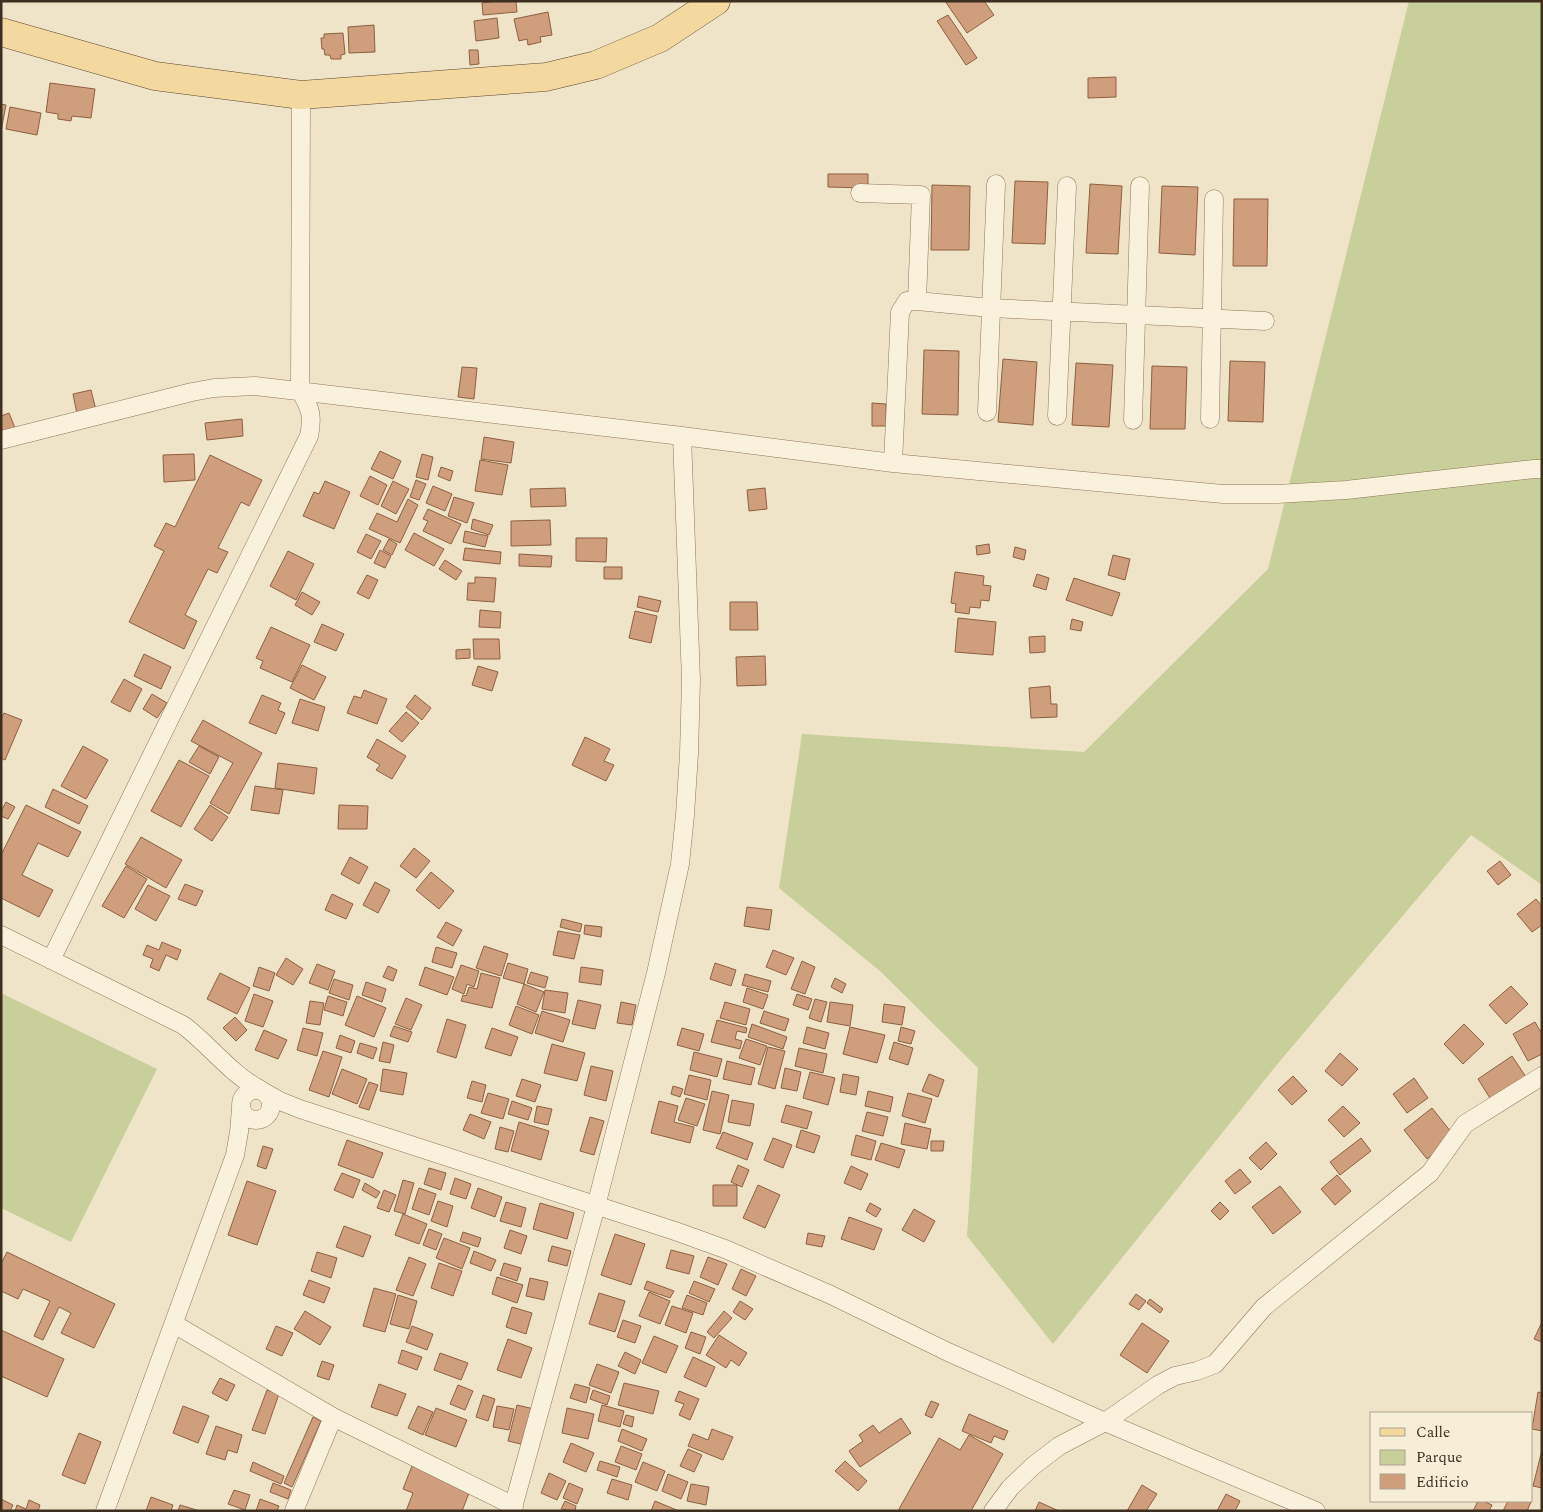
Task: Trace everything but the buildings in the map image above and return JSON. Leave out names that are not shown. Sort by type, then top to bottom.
[{"type":"main road","points":[[1,32],[155,76],[301,94],[546,77],[596,66],[660,38],[716,1]]},
{"type":"street","points":[[51,960],[309,436],[312,420],[309,406],[300,391],[301,94]]},
{"type":"street","points":[[987,412],[996,184]]},
{"type":"street","points":[[1057,416],[1067,186]]},
{"type":"street","points":[[1133,420],[1140,186]]},
{"type":"street","points":[[860,194],[921,195],[917,300]]},
{"type":"street","points":[[1210,419],[1214,199]]},
{"type":"street","points":[[893,463],[900,312],[907,301],[917,300],[991,308],[1265,321]]},
{"type":"street","points":[[1,440],[192,392],[214,388],[254,386],[682,436],[893,463],[1223,494],[1276,494],[1346,490],[1542,469]]},
{"type":"street","points":[[174,1324],[333,1417],[513,1508],[596,1206],[656,973],[680,864],[689,754],[691,680],[682,436]]},
{"type":"street","points":[[1,935],[182,1025],[195,1034],[240,1077],[289,1105],[675,1231],[734,1253],[831,1295],[948,1352],[1105,1422],[1316,1511]]},
{"type":"street","points":[[105,1511],[234,1155],[239,1132],[240,1106],[237,1090],[218,1057]]},
{"type":"street","points":[[993,1511],[1010,1488],[1033,1466],[1059,1446],[1105,1422],[1158,1385],[1175,1376],[1216,1364],[1264,1307],[1430,1173],[1464,1124],[1542,1076]]},
{"type":"street","points":[[234,1155],[250,1129],[261,1119],[268,1115],[271,1106],[269,1098],[262,1091],[252,1090],[247,1092],[243,1096],[240,1106],[248,1118],[261,1119],[282,1113],[314,1114]]},
{"type":"street","points":[[294,1511],[333,1417]]},
{"type":"green space","points":[[1409,1],[1542,1],[1542,885],[1471,835],[1275,1067],[1053,1344],[967,1236],[978,1068],[881,972],[779,888],[802,734],[1084,752],[1268,569]]},
{"type":"green space","points":[[1,993],[157,1069],[71,1242],[1,1208]]}]
